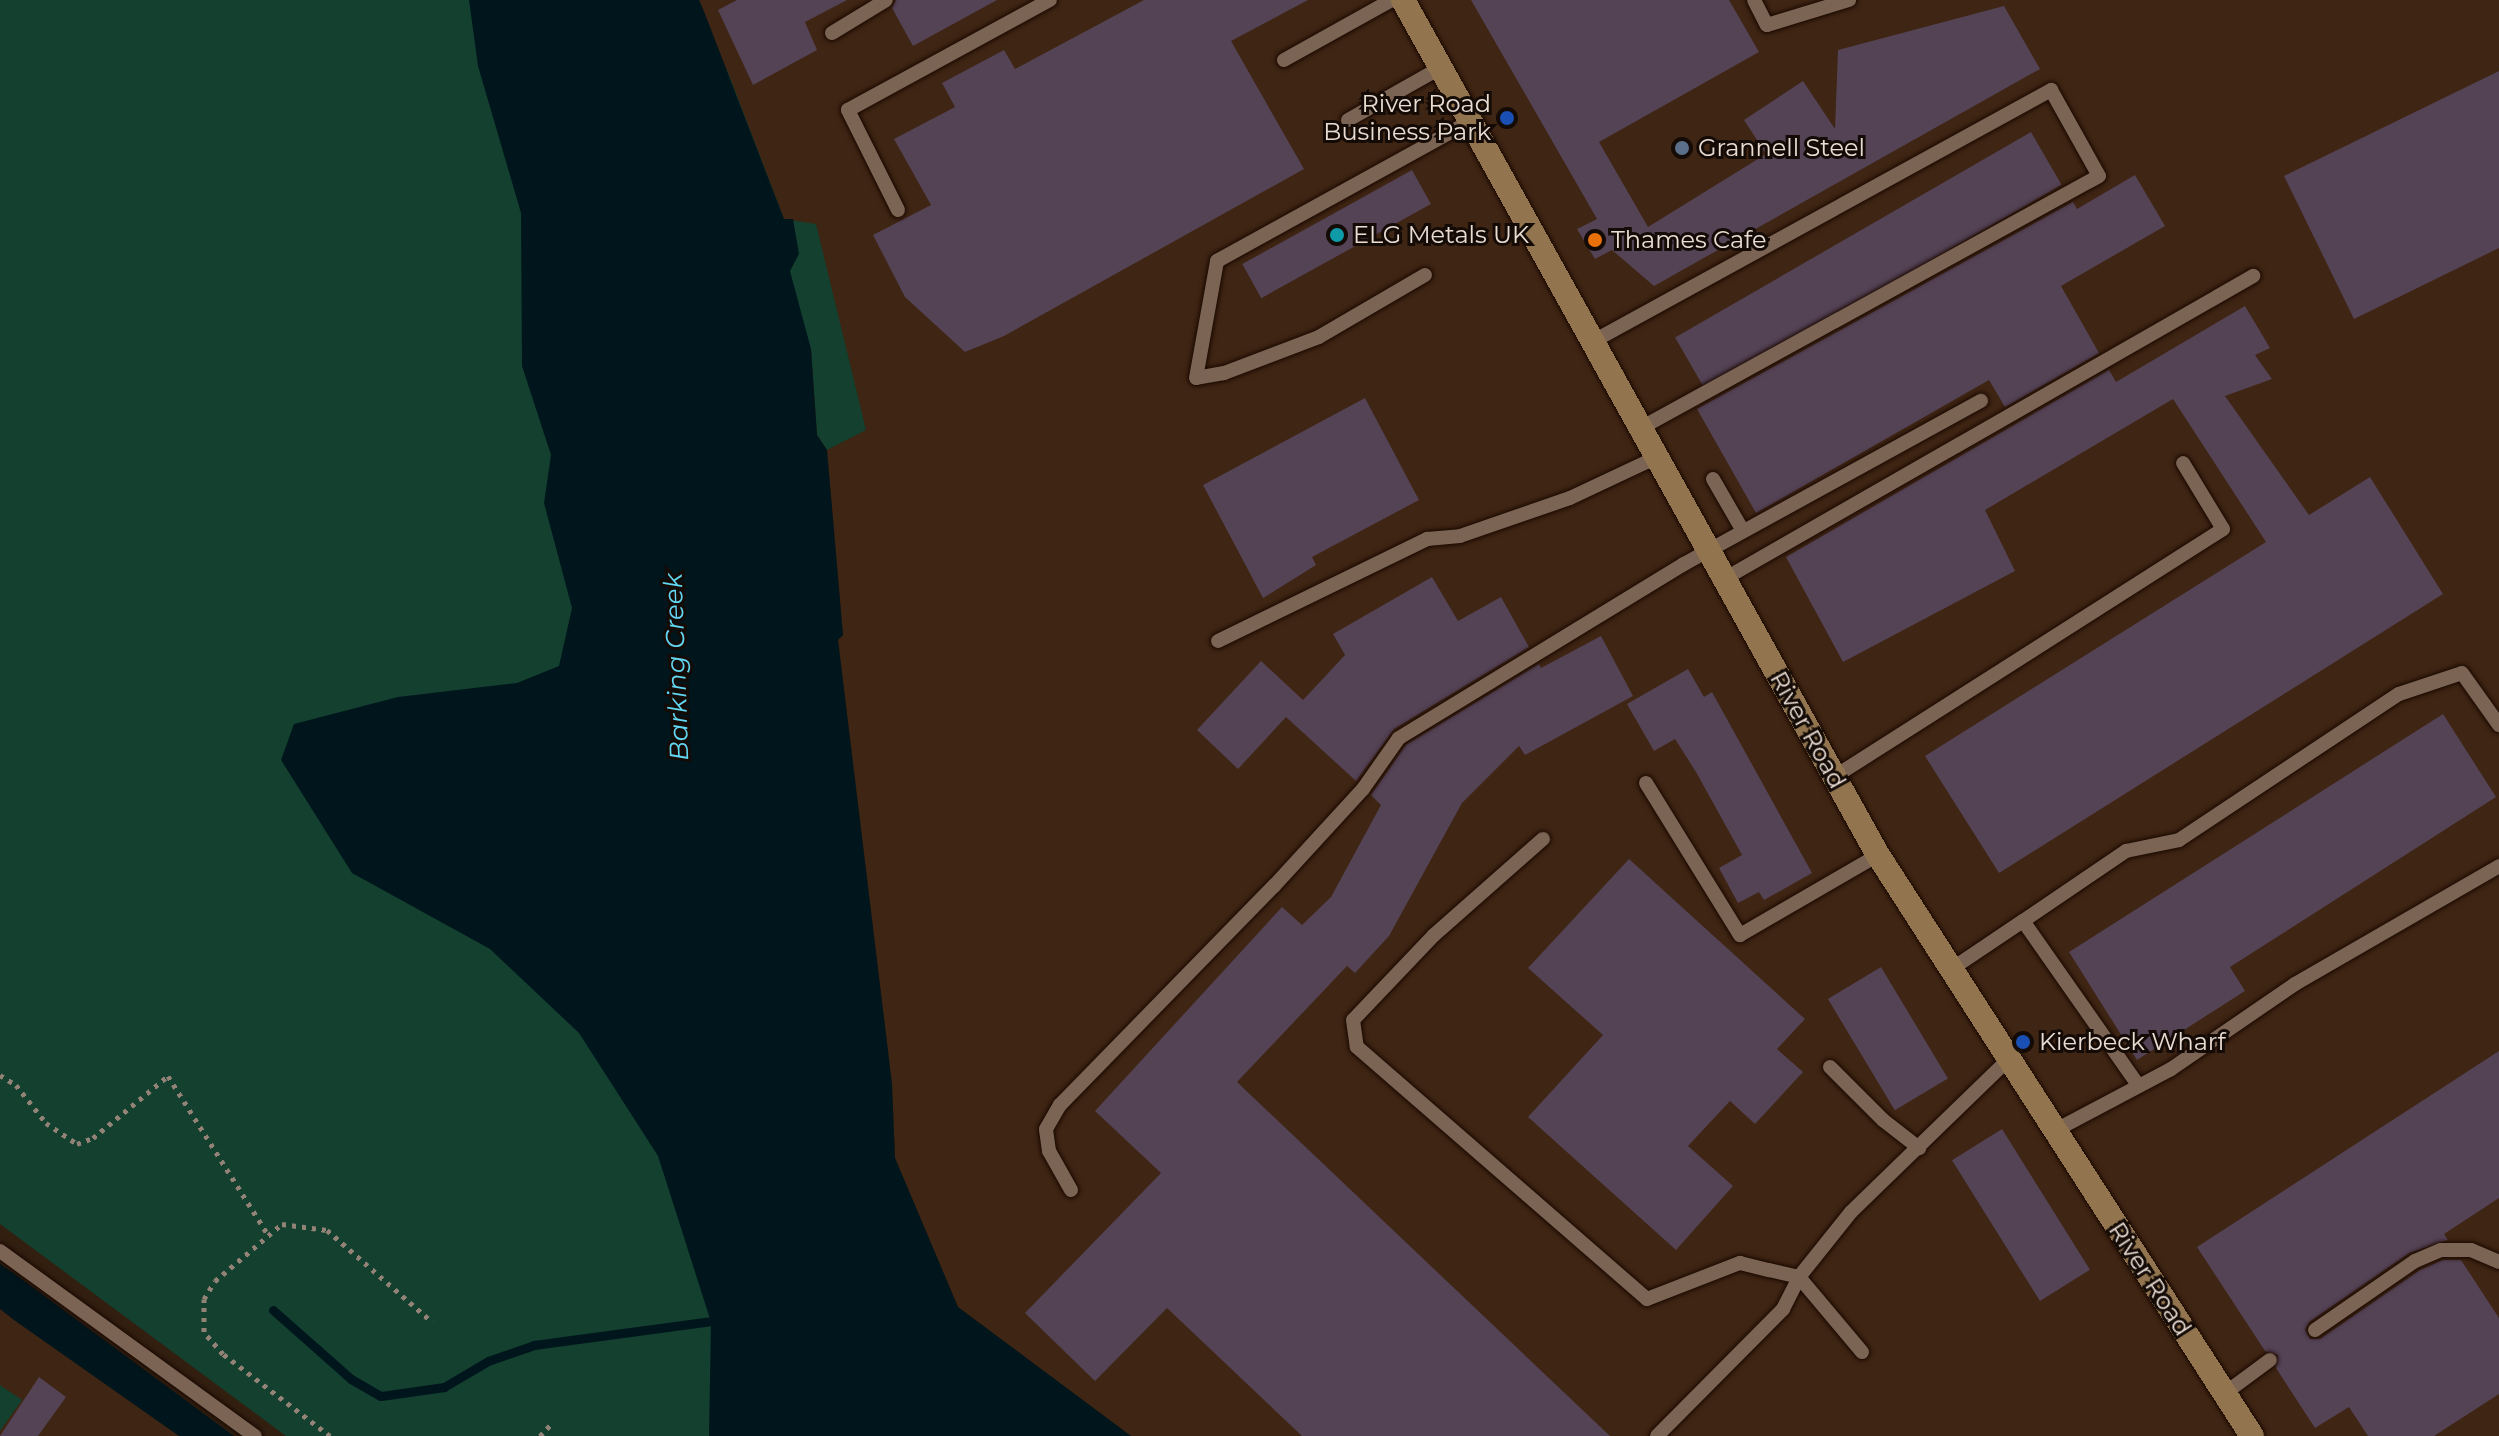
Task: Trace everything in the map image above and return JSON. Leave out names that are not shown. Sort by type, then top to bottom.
[{"type":"street","name":"River Road","points":[[1403,0],[1878,855],[2252,1436]]},
{"type":"lane","points":[[832,33],[886,0]]},
{"type":"lane","points":[[898,210],[848,110],[1050,0]]},
{"type":"lane","points":[[1284,60],[1392,0]]},
{"type":"lane","points":[[1754,0],[1767,25],[1849,0]]},
{"type":"lane","points":[[1348,120],[1440,68]]},
{"type":"lane","points":[[1592,342],[2051,90],[2099,176],[1639,429]]},
{"type":"lane","points":[[1425,275],[1319,337],[1224,373],[1196,378],[1217,261],[1469,122]]},
{"type":"lane","points":[[1724,579],[2253,276]]},
{"type":"lane","points":[[1071,1190],[1049,1151],[1046,1129],[1060,1105],[1274,886],[1363,789],[1399,738],[1707,550],[1981,401]]},
{"type":"lane","points":[[1218,641],[1427,539],[1460,536],[1570,498],[1655,458]]},
{"type":"lane","points":[[1834,777],[2223,529],[2183,463]]},
{"type":"lane","points":[[1713,479],[1743,531]]},
{"type":"lane","points":[[1950,970],[2126,851],[2179,840],[2399,694],[2462,673],[2499,725]]},
{"type":"lane","points":[[1646,783],[1740,935],[1878,855]]},
{"type":"lane","points":[[1543,839],[1434,935],[1353,1020],[1357,1047],[1647,1299],[1740,1263],[1799,1277],[1862,1352]]},
{"type":"lane","points":[[2054,1131],[2213,1043],[2295,984],[2499,866]]},
{"type":"lane","points":[[2023,921],[2138,1085]]},
{"type":"lane","points":[[1657,1436],[1783,1309],[1799,1277],[1851,1212],[2008,1060]]},
{"type":"lane","points":[[1830,1067],[1883,1120],[1919,1148]]},
{"type":"lane","points":[[2315,1330],[2415,1261],[2441,1250],[2471,1250],[2499,1262]]},
{"type":"lane","points":[[0,1251],[255,1436]]},
{"type":"lane","points":[[2224,1394],[2270,1360]]},
{"type":"path","points":[[0,1075],[16,1085],[46,1123],[77,1144],[93,1138],[168,1076],[268,1235]]},
{"type":"path","points":[[330,1436],[223,1354],[204,1332],[204,1299],[215,1281],[282,1224],[327,1230],[432,1322]]},
{"type":"path","points":[[540,1436],[552,1423]]},
{"type":"shaded area","points":[[699,0],[2499,0],[2499,1436],[1131,1436],[958,1307],[895,1158],[892,1084],[838,639],[843,635],[827,450],[866,430],[793,219],[784,219]]},
{"type":"shaded area","points":[[0,1264],[15,1274],[234,1436],[0,1436]]},
{"type":"green space","points":[[0,0],[539,0],[606,523],[511,829],[806,1436],[286,1436],[0,1224]]},
{"type":"green space","points":[[726,67],[784,219],[816,224],[866,430],[827,450],[817,435],[811,349],[782,309]]},
{"type":"green space","points":[[0,1385],[22,1400],[0,1431]]},
{"type":"water","name":"Barking Creek","points":[[469,0],[699,0],[784,219],[793,219],[799,254],[790,271],[811,349],[817,435],[827,450],[843,635],[838,640],[892,1084],[895,1158],[958,1307],[1131,1436],[709,1436],[711,1322],[658,1156],[579,1033],[490,949],[352,873],[281,760],[294,724],[398,697],[517,683],[559,666],[572,608],[544,503],[551,455],[522,366],[521,213],[478,66]]},
{"type":"water","points":[[0,1264],[234,1436],[179,1436],[14,1320],[0,1309]]},
{"type":"building","points":[[737,0],[847,0],[805,22],[817,50],[753,85],[718,10]]},
{"type":"building","points":[[896,0],[997,0],[913,46],[892,8]]},
{"type":"building","points":[[1144,0],[1308,0],[1231,41],[1304,169],[1004,336],[965,352],[905,297],[873,235],[931,205],[894,139],[955,107],[942,83],[1004,50],[1015,69]]},
{"type":"building","points":[[1471,0],[1729,0],[1759,52],[1599,142],[1648,227],[1766,154],[1744,120],[1803,81],[1835,129],[1838,50],[2004,6],[2040,69],[1654,286],[1612,250],[1595,259],[1577,229],[1597,219]]},
{"type":"building","points":[[2499,71],[2499,248],[2354,319],[2284,176]]},
{"type":"building","points":[[2031,132],[2062,185],[1706,390],[1675,338]]},
{"type":"building","name":"ELG Metals UK","points":[[1412,170],[1431,204],[1261,298],[1242,264]]},
{"type":"building","points":[[2135,175],[2165,226],[2061,286],[2099,353],[2005,407],[1989,380],[1756,513],[1697,409],[2073,202],[2077,209]]},
{"type":"building","points":[[2245,306],[2270,348],[2255,355],[2272,379],[2225,396],[2309,515],[2370,477],[2443,594],[1999,873],[1925,756],[2266,542],[2173,399],[1985,510],[2015,571],[1843,662],[1786,557],[2109,370],[2116,382]]},
{"type":"building","points":[[1365,398],[1419,500],[1312,557],[1316,565],[1263,598],[1203,485]]},
{"type":"building","points":[[1432,577],[1458,621],[1501,597],[1529,647],[1394,729],[1356,781],[1286,717],[1238,769],[1197,730],[1261,661],[1303,700],[1345,655],[1333,634]]},
{"type":"building","points":[[1601,636],[1633,696],[1525,755],[1519,746],[1462,803],[1389,936],[1355,973],[1347,966],[1237,1082],[1610,1436],[1302,1436],[1167,1308],[1095,1381],[1025,1313],[1161,1173],[1095,1111],[1282,907],[1302,925],[1331,897],[1381,805],[1371,795],[1406,745],[1539,664],[1541,668]]},
{"type":"building","points":[[1688,669],[1704,697],[1712,692],[1812,873],[1764,900],[1759,892],[1738,903],[1719,868],[1742,855],[1696,772],[1675,739],[1654,751],[1627,704]]},
{"type":"building","points":[[2443,714],[2496,797],[2230,967],[2245,991],[2137,1060],[2069,952]]},
{"type":"building","points":[[1629,859],[1805,1019],[1777,1049],[1803,1072],[1755,1124],[1730,1101],[1688,1146],[1733,1186],[1676,1250],[1528,1117],[1603,1035],[1528,968]]},
{"type":"building","points":[[1881,967],[1948,1078],[1895,1110],[1828,999]]},
{"type":"building","points":[[2499,1051],[2499,1198],[2444,1234],[2448,1240],[2409,1253],[2309,1322],[2305,1330],[2310,1339],[2320,1339],[2420,1270],[2443,1260],[2461,1260],[2499,1318],[2499,1394],[2434,1436],[2368,1436],[2349,1407],[2315,1428],[2276,1368],[2278,1355],[2265,1351],[2197,1247]]},
{"type":"building","points":[[2002,1129],[2090,1270],[2040,1301],[1952,1160]]},
{"type":"building","points":[[39,1377],[66,1397],[38,1436],[0,1436]]},
{"type":"waterway","points":[[273,1310],[351,1379],[381,1396],[444,1387],[488,1361],[534,1345],[719,1320]]},
{"type":"place","name":"River Road Business Park","points":[[1507,118]]},
{"type":"place","name":"Grannell Steel","points":[[1682,148]]},
{"type":"place","name":"ELG Metals UK","points":[[1337,235]]},
{"type":"place","name":"Thames Cafe","points":[[1595,240]]},
{"type":"place","name":"Kierbeck Wharf","points":[[2023,1042]]}]
